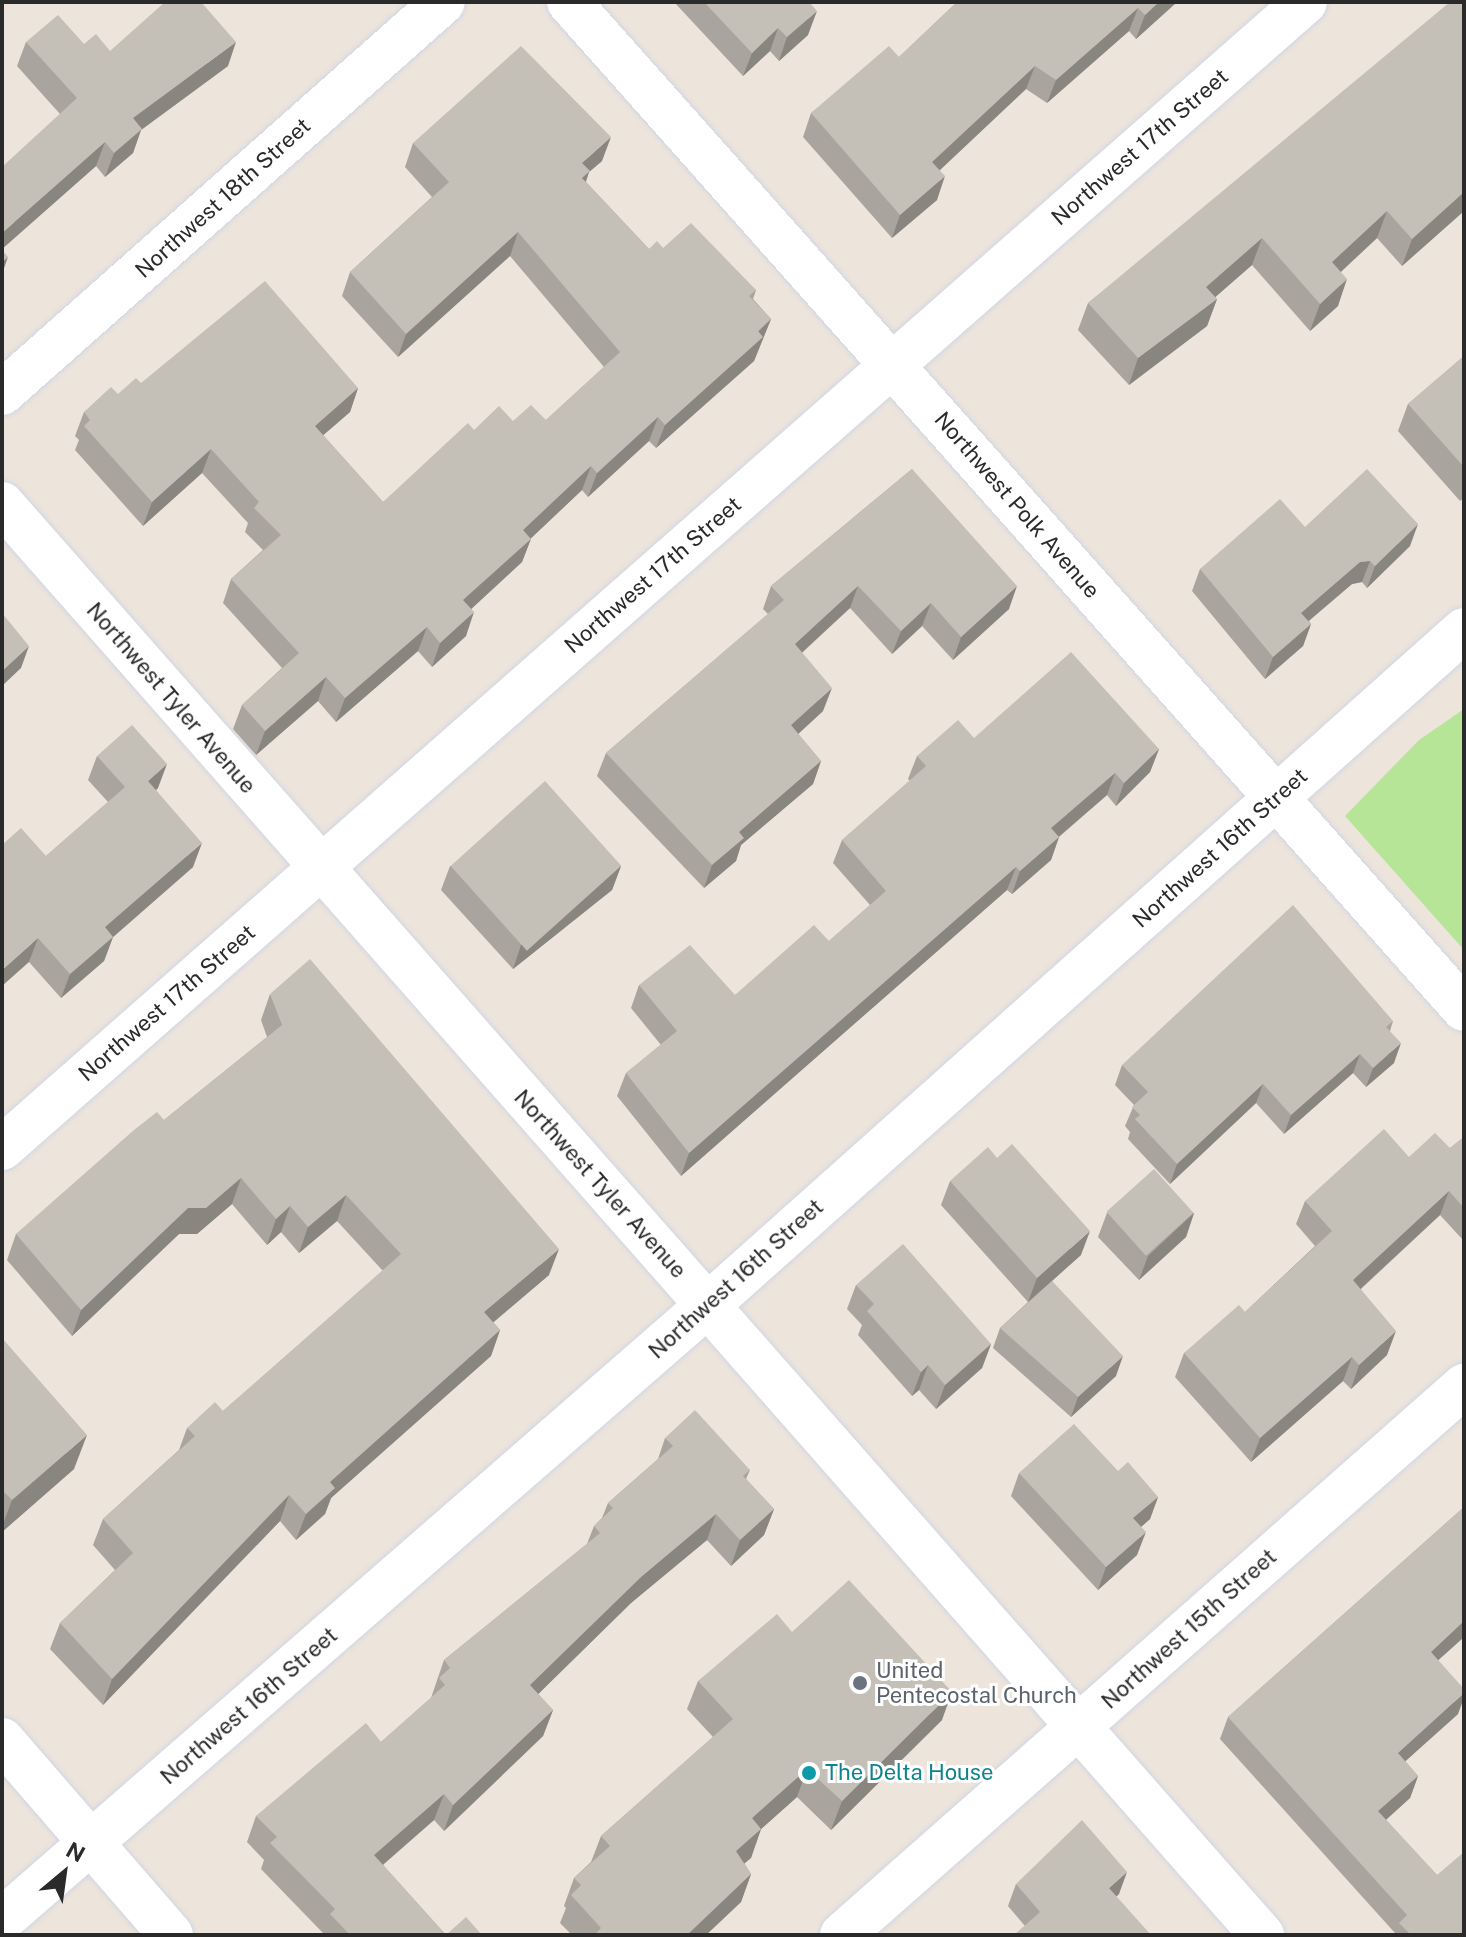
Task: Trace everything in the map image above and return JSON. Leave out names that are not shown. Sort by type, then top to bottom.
[{"type":"street","name":"Northwest 18th Street","points":[[2,393],[443,2]]},
{"type":"street","name":"Northwest Polk Avenue","points":[[569,2],[1464,1009]]},
{"type":"street","name":"Northwest 17th Street","points":[[2,1148],[1305,2]]},
{"type":"street","name":"Northwest Tyler Avenue","points":[[2,504],[320,867],[1082,1724],[1262,1935]]},
{"type":"street","name":"Northwest 16th Street","points":[[2,1920],[708,1305],[1464,630]]},
{"type":"street","name":"Northwest 15th Street","points":[[842,1935],[1464,1386]]},
{"type":"street","points":[[2,1740],[171,1935]]},
{"type":"green space","points":[[1464,709],[1464,950],[1345,816],[1419,740]]},
{"type":"building","points":[[165,2],[201,2],[236,42],[133,118],[142,129],[114,153],[105,142],[2,233],[2,167],[77,98],[26,42],[58,15],[84,44],[96,34],[110,51]]},
{"type":"building","points":[[704,2],[809,2],[817,11],[787,37],[778,28],[752,53]]},
{"type":"building","points":[[957,2],[1159,2],[1145,15],[1138,8],[1056,80],[1035,66],[932,162],[945,176],[900,215],[811,113],[889,46],[899,57]]},
{"type":"building","points":[[1450,2],[1464,2],[1464,192],[1412,239],[1387,211],[1332,262],[1347,279],[1320,304],[1262,238],[1206,287],[1217,299],[1138,358],[1088,303]]},
{"type":"building","points":[[521,46],[611,137],[582,163],[590,171],[582,178],[649,249],[657,241],[663,248],[691,223],[756,290],[749,296],[771,319],[758,331],[763,337],[665,425],[658,417],[597,473],[591,466],[523,530],[531,539],[463,600],[474,612],[440,643],[427,627],[345,698],[326,677],[265,731],[242,705],[299,653],[231,579],[281,535],[254,508],[259,502],[211,449],[152,502],[84,426],[90,420],[84,412],[111,387],[118,394],[136,378],[141,383],[265,281],[358,388],[315,426],[383,502],[468,423],[474,430],[499,406],[513,421],[531,405],[546,420],[620,352],[518,232],[406,334],[350,272],[449,182],[413,143]]},
{"type":"building","points":[[1464,356],[1464,467],[1408,404]]},
{"type":"building","points":[[912,469],[1017,586],[961,637],[931,603],[901,631],[858,586],[795,644],[832,688],[791,725],[821,761],[739,832],[744,838],[712,865],[606,753],[784,600],[771,586]]},
{"type":"building","points":[[1367,469],[1418,524],[1375,566],[1370,561],[1360,562],[1301,613],[1311,624],[1273,657],[1200,569],[1280,499],[1305,527]]},
{"type":"building","points":[[2,613],[29,646],[2,671]]},
{"type":"building","points":[[1071,652],[1159,749],[1124,783],[1115,773],[1051,828],[1059,837],[1020,871],[1016,867],[689,1153],[626,1073],[677,1031],[639,985],[690,945],[735,995],[814,925],[829,941],[886,891],[842,840],[926,766],[917,756],[958,720],[974,738]]},
{"type":"building","points":[[132,725],[167,764],[148,781],[202,843],[105,927],[113,937],[70,974],[38,938],[2,970],[2,845],[21,828],[46,856],[125,787],[97,756]]},
{"type":"building","points":[[545,781],[621,866],[527,951],[451,866]]},
{"type":"building","points":[[1293,905],[1393,1021],[1386,1027],[1401,1043],[1373,1068],[1360,1054],[1291,1115],[1263,1084],[1177,1164],[1135,1119],[1140,1115],[1132,1107],[1148,1092],[1122,1065]]},
{"type":"building","points":[[310,959],[559,1249],[484,1312],[500,1330],[330,1482],[335,1488],[306,1514],[289,1495],[112,1679],[60,1623],[133,1553],[103,1519],[195,1436],[187,1428],[215,1402],[223,1411],[401,1254],[346,1195],[308,1227],[290,1206],[276,1219],[241,1178],[206,1208],[188,1208],[81,1310],[16,1234],[134,1130],[157,1112],[164,1120],[282,1025],[270,994]]},
{"type":"building","points":[[1384,1129],[1409,1157],[1435,1133],[1450,1148],[1464,1137],[1464,1208],[1449,1191],[1353,1280],[1396,1331],[1359,1365],[1352,1357],[1260,1438],[1184,1353],[1239,1305],[1245,1312],[1332,1231],[1305,1201]]},
{"type":"building","points":[[1012,1144],[1090,1231],[1037,1278],[950,1181],[988,1147],[997,1158]]},
{"type":"building","points":[[1154,1169],[1193,1213],[1146,1256],[1106,1212]]},
{"type":"building","points":[[903,1244],[991,1344],[945,1385],[928,1365],[921,1372],[867,1311],[874,1304],[856,1285]]},
{"type":"building","points":[[1052,1281],[1123,1356],[1078,1397],[1000,1328]]},
{"type":"building","points":[[2,1338],[87,1435],[12,1500],[2,1490]]},
{"type":"building","points":[[695,1410],[750,1470],[743,1476],[774,1509],[740,1540],[716,1514],[641,1577],[530,1685],[553,1710],[453,1805],[444,1794],[374,1855],[446,1935],[350,1935],[330,1914],[335,1909],[270,1843],[277,1837],[256,1816],[366,1723],[381,1742],[445,1685],[439,1678],[450,1668],[444,1660],[600,1533],[594,1526],[613,1508],[608,1503],[673,1446],[665,1438]]},
{"type":"building","points":[[1074,1424],[1118,1471],[1128,1462],[1158,1497],[1133,1518],[1146,1532],[1106,1567],[1019,1473]]},
{"type":"building","points":[[1464,1507],[1464,1621],[1431,1652],[1464,1689],[1464,1693],[1398,1753],[1418,1776],[1378,1811],[1437,1875],[1464,1852],[1464,1935],[1406,1935],[1409,1933],[1399,1923],[1407,1915],[1228,1717]]},
{"type":"building","points":[[849,1580],[952,1692],[842,1801],[807,1769],[752,1818],[761,1829],[736,1851],[751,1874],[687,1935],[596,1935],[601,1928],[571,1895],[581,1885],[574,1878],[610,1846],[601,1836],[733,1719],[698,1681],[777,1614],[792,1632]]},
{"type":"building","points":[[1082,1820],[1127,1872],[1109,1888],[1151,1935],[1014,1935],[1040,1912],[1016,1884]]},
{"type":"building","points":[[466,1917],[482,1935],[446,1935]]},
{"type":"place","name":"United Pentecostal Church","points":[[860,1683]]},
{"type":"place","name":"The Delta House","points":[[809,1773]]}]
